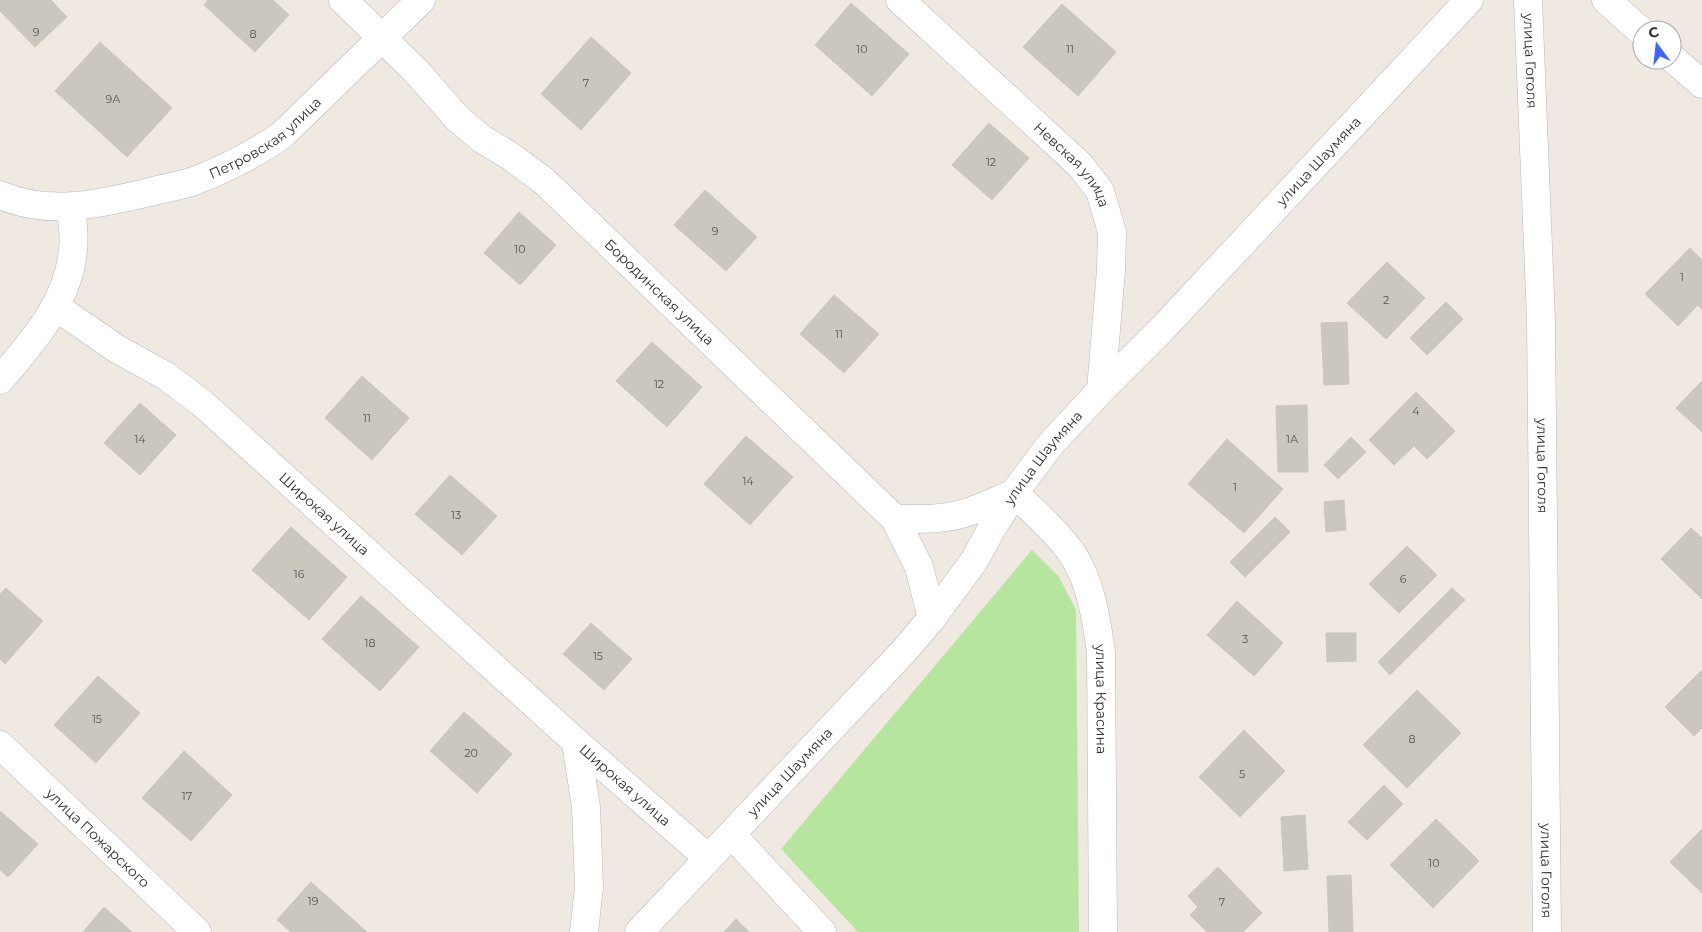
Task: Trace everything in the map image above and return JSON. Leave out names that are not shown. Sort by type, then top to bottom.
[{"type":"street","name":"Бородинская улица","points":[[343,0],[416,71],[457,118],[482,139],[510,156],[544,181],[895,519],[919,567],[932,618]]},
{"type":"street","name":"Петровская улица","points":[[71,207],[111,201],[193,182],[257,152],[282,135],[421,0]]},
{"type":"street","name":"Невская улица","points":[[900,0],[1080,164],[1100,191],[1112,232],[1111,270],[1101,390]]},
{"type":"street","name":"улица Шаумяна","points":[[639,932],[904,651],[932,618],[974,561],[1014,493],[1050,445],[1101,390],[1163,328],[1469,0]]},
{"type":"street","name":"улица Гоголя","points":[[1528,0],[1541,320],[1547,932]]},
{"type":"street","points":[[1606,0],[1632,23]]},
{"type":"street","points":[[1682,67],[1702,84]]},
{"type":"street","points":[[0,194],[12,200],[45,207],[71,207],[74,247],[70,274],[56,307],[39,333],[0,380]]},
{"type":"street","name":"Широкая улица","points":[[56,307],[117,349],[166,376],[202,403],[576,742],[708,858]]},
{"type":"street","points":[[895,519],[949,517],[970,512],[1014,493]]},
{"type":"street","name":"улица Красина","points":[[1014,493],[1056,534],[1072,554],[1084,578],[1095,614],[1101,652],[1103,932]]},
{"type":"street","points":[[576,742],[586,807],[589,887],[584,932]]},
{"type":"street","name":"улица Пожарского","points":[[0,745],[197,932]]},
{"type":"street","points":[[732,835],[822,932]]},
{"type":"green space","points":[[1032,550],[1059,577],[1076,610],[1079,932],[858,932],[781,849]]},
{"type":"building","points":[[0,0],[51,0],[67,17],[35,47],[0,11]]},
{"type":"building","points":[[208,0],[273,0],[289,15],[255,52],[204,5]]},
{"type":"building","points":[[851,3],[909,54],[872,96],[815,45]]},
{"type":"building","points":[[1062,4],[1116,52],[1078,96],[1023,47]]},
{"type":"building","points":[[591,37],[631,73],[581,130],[541,94]]},
{"type":"building","points":[[100,42],[172,108],[127,157],[55,91]]},
{"type":"building","points":[[989,123],[1029,158],[992,200],[952,165]]},
{"type":"building","points":[[705,190],[757,237],[726,271],[674,225]]},
{"type":"building","points":[[519,212],[556,245],[520,285],[484,253]]},
{"type":"building","points":[[1690,248],[1702,260],[1702,309],[1698,305],[1678,326],[1645,294]]},
{"type":"building","points":[[1387,262],[1425,298],[1386,339],[1347,303]]},
{"type":"building","points":[[834,295],[879,334],[844,373],[800,334]]},
{"type":"building","points":[[1446,302],[1463,319],[1427,355],[1410,338]]},
{"type":"building","points":[[1347,322],[1349,384],[1324,385],[1321,323]]},
{"type":"building","points":[[652,342],[702,387],[667,427],[616,381]]},
{"type":"building","points":[[362,376],[409,418],[372,460],[325,418]]},
{"type":"building","points":[[1702,381],[1702,432],[1676,408]]},
{"type":"building","points":[[1416,392],[1455,431],[1427,459],[1414,446],[1394,465],[1369,440]]},
{"type":"building","points":[[140,403],[176,435],[140,475],[104,443]]},
{"type":"building","points":[[1307,405],[1308,472],[1278,472],[1276,406]]},
{"type":"building","points":[[746,436],[793,477],[750,525],[704,484]]},
{"type":"building","points":[[1351,437],[1366,452],[1338,479],[1324,465]]},
{"type":"building","points":[[1227,439],[1283,489],[1244,533],[1188,484]]},
{"type":"building","points":[[450,475],[497,516],[462,555],[415,514]]},
{"type":"building","points":[[1344,500],[1346,530],[1326,532],[1324,502]]},
{"type":"building","points":[[1275,517],[1290,532],[1245,577],[1230,562]]},
{"type":"building","points":[[291,527],[347,577],[309,620],[252,570]]},
{"type":"building","points":[[1691,528],[1702,538],[1702,599],[1661,559]]},
{"type":"building","points":[[1407,546],[1437,575],[1399,613],[1369,584]]},
{"type":"building","points":[[6,588],[43,621],[5,664],[0,659],[0,594]]},
{"type":"building","points":[[1452,588],[1465,600],[1390,675],[1378,662]]},
{"type":"building","points":[[361,596],[419,647],[380,691],[322,639]]},
{"type":"building","points":[[1237,601],[1283,643],[1254,676],[1207,635]]},
{"type":"building","points":[[591,623],[632,659],[604,690],[563,654]]},
{"type":"building","points":[[1326,633],[1356,633],[1356,661],[1327,662]]},
{"type":"building","points":[[1702,670],[1702,728],[1694,736],[1665,707]]},
{"type":"building","points":[[98,676],[140,713],[96,763],[54,725]]},
{"type":"building","points":[[1417,690],[1461,733],[1407,788],[1363,745]]},
{"type":"building","points":[[464,712],[512,754],[477,793],[430,751]]},
{"type":"building","points":[[1244,730],[1285,771],[1240,817],[1199,777]]},
{"type":"building","points":[[184,751],[232,795],[191,841],[142,798]]},
{"type":"building","points":[[1384,785],[1403,804],[1367,840],[1348,822]]},
{"type":"building","points":[[0,811],[38,844],[8,877],[0,870]]},
{"type":"building","points":[[1305,815],[1308,869],[1284,871],[1281,817]]},
{"type":"building","points":[[1436,819],[1479,861],[1433,908],[1390,865]]},
{"type":"building","points":[[1702,829],[1702,893],[1670,862]]},
{"type":"building","points":[[1218,867],[1262,913],[1243,932],[1207,932],[1190,915],[1198,907],[1188,896]]},
{"type":"building","points":[[1351,875],[1353,932],[1329,932],[1327,876]]},
{"type":"building","points":[[311,882],[367,932],[291,932],[277,920]]},
{"type":"building","points":[[104,907],[132,932],[83,932]]},
{"type":"building","points":[[736,919],[749,932],[724,932]]}]
